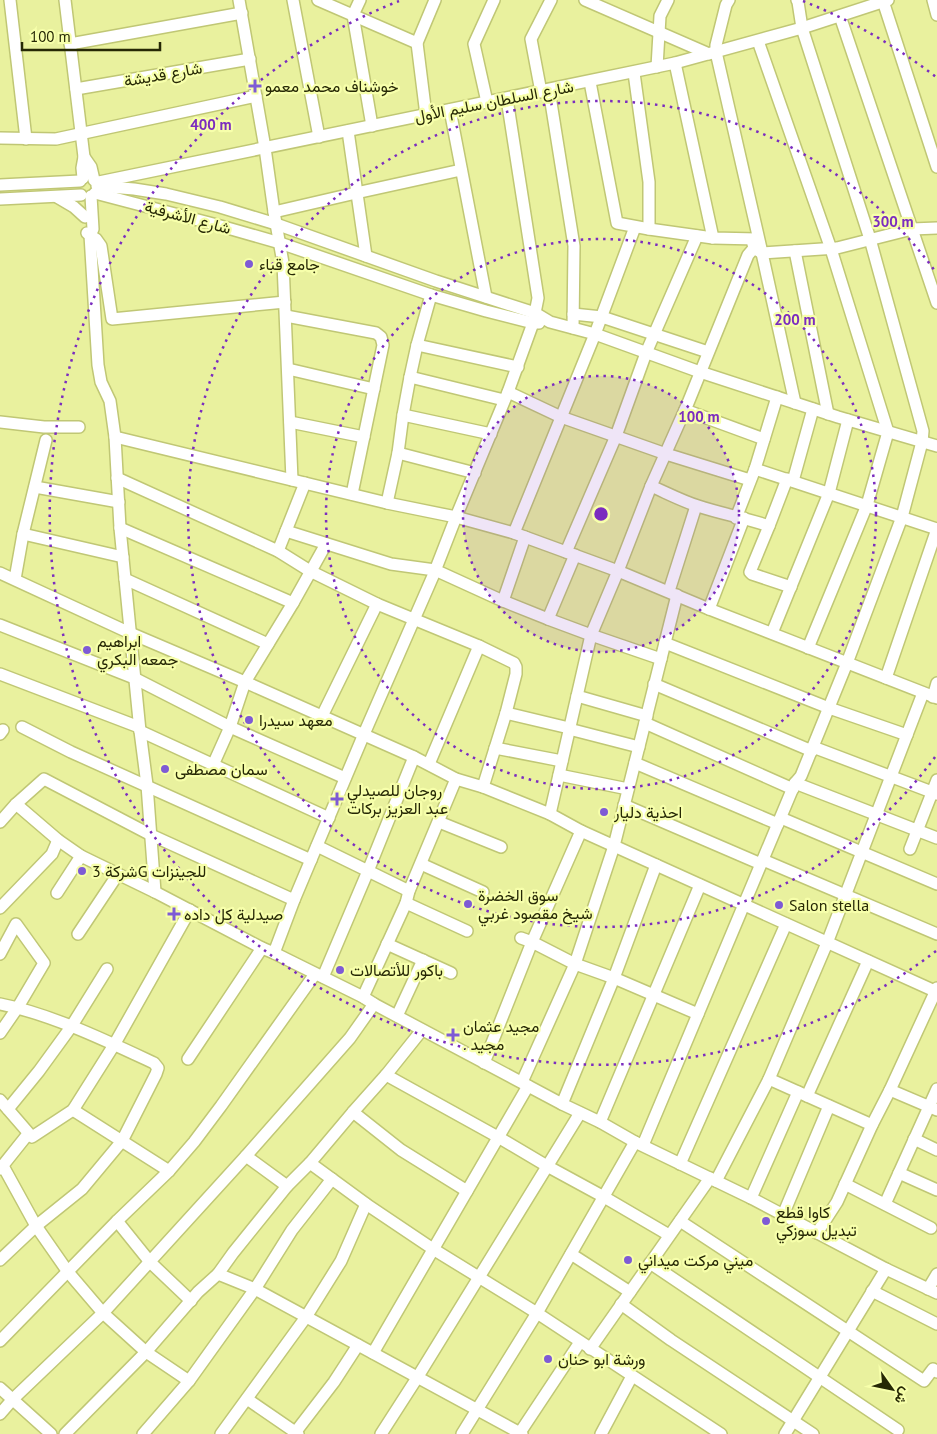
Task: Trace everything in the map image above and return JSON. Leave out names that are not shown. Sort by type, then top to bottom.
[{"type":"street","points":[[10,0],[26,139]]},
{"type":"street","points":[[65,0],[84,157],[82,168],[89,188],[93,229],[90,236]]},
{"type":"street","points":[[240,0],[283,263],[292,480]]},
{"type":"street","points":[[293,0],[319,137]]},
{"type":"street","points":[[318,0],[416,43]]},
{"type":"street","points":[[360,0],[353,15],[372,126]]},
{"type":"street","points":[[426,115],[416,43],[435,0]]},
{"type":"street","points":[[487,102],[474,44],[494,0]]},
{"type":"street","points":[[551,0],[531,39],[545,91],[574,246],[573,328]]},
{"type":"street","points":[[585,0],[612,5],[659,32],[713,53]]},
{"type":"street","points":[[657,68],[660,16],[668,0]]},
{"type":"street","points":[[729,0],[713,53],[795,403]]},
{"type":"street","points":[[462,1434],[537,1314],[604,1197],[639,1143],[698,1014],[829,708],[902,517],[922,442],[923,431],[870,239],[802,28],[797,0]]},
{"type":"street","points":[[932,0],[937,16]]},
{"type":"street","points":[[886,1],[937,167]]},
{"type":"street","name":"شارع السلطان سليم الأول","points":[[89,188],[265,148],[657,68],[758,41],[886,1]]},
{"type":"street","points":[[70,44],[242,13]]},
{"type":"street","points":[[840,16],[937,303]]},
{"type":"street","points":[[758,41],[831,248],[888,432],[867,505],[808,648]]},
{"type":"street","name":"شارع قديشة","points":[[76,89],[250,59]]},
{"type":"street","points":[[676,63],[713,238]]},
{"type":"street","points":[[634,73],[649,182],[649,229]]},
{"type":"street","points":[[590,82],[618,223],[795,251],[831,248],[912,229],[937,228]]},
{"type":"street","points":[[0,138],[56,139],[256,96]]},
{"type":"street","points":[[274,953],[345,778],[435,570],[491,434],[518,367],[534,318],[538,298],[507,98]]},
{"type":"street","points":[[450,110],[486,297]]},
{"type":"street","points":[[348,131],[366,256]]},
{"type":"street","points":[[274,212],[462,170]]},
{"type":"street","name":"شارع الأشرفية","points":[[0,185],[134,189],[166,194],[220,207],[276,224],[486,297],[534,318]]},
{"type":"street","points":[[89,188],[85,217],[87,232],[90,236],[99,373],[110,401],[115,437],[120,528],[139,729],[147,785],[155,892]]},
{"type":"street","name":"شارع الأشرفية","points":[[0,199],[56,196],[89,188],[280,243],[431,295],[486,311],[534,318]]},
{"type":"street","points":[[56,196],[68,202],[85,217]]},
{"type":"street","points":[[514,533],[602,317],[635,227]]},
{"type":"street","points":[[90,236],[100,242],[112,319],[285,302]]},
{"type":"street","points":[[548,619],[646,353],[697,236]]},
{"type":"street","points":[[550,814],[591,635],[748,254],[757,245]]},
{"type":"street","points":[[795,251],[828,414]]},
{"type":"street","points":[[387,503],[398,453],[410,377],[431,295]]},
{"type":"street","points":[[573,314],[602,317],[708,352]]},
{"type":"street","points":[[286,316],[376,333],[382,337],[383,345],[352,494]]},
{"type":"street","points":[[534,318],[595,334],[700,372],[828,414],[937,446]]},
{"type":"street","points":[[417,345],[518,367]]},
{"type":"street","points":[[288,369],[374,389]]},
{"type":"street","points":[[410,377],[506,396],[666,454],[753,475],[790,480],[937,529],[886,678]]},
{"type":"street","points":[[709,608],[740,518],[777,397]]},
{"type":"street","points":[[791,587],[750,572],[790,480],[813,409]]},
{"type":"street","points":[[685,410],[764,439]]},
{"type":"street","points":[[403,415],[491,434]]},
{"type":"street","points":[[772,633],[829,493],[848,420]]},
{"type":"street","points":[[0,422],[44,428],[79,427]]},
{"type":"street","points":[[290,422],[364,437]]},
{"type":"street","points":[[115,437],[387,503],[456,517],[514,533],[618,571],[931,696]]},
{"type":"street","points":[[15,580],[23,534],[46,440]]},
{"type":"street","points":[[398,453],[475,473]]},
{"type":"street","points":[[117,478],[278,551],[310,571],[377,604],[514,663],[516,674],[506,713],[482,788]]},
{"type":"street","points":[[278,551],[305,483]]},
{"type":"street","points":[[651,486],[696,506],[769,526]]},
{"type":"street","points":[[35,488],[119,502]]},
{"type":"street","points":[[373,1353],[498,1137],[525,1084],[575,964],[614,846],[665,643],[673,593],[696,506]]},
{"type":"street","points":[[120,528],[293,603]]},
{"type":"street","points":[[286,531],[391,564],[435,570],[548,619],[661,659]]},
{"type":"street","points":[[23,534],[123,557]]},
{"type":"street","points":[[503,601],[525,537]]},
{"type":"street","points":[[213,765],[230,727],[245,682],[326,544]]},
{"type":"street","points":[[0,573],[130,633],[364,734],[429,764],[456,779],[550,814],[581,831],[827,943],[937,990],[837,1202],[817,1233]]},
{"type":"street","points":[[125,579],[268,644]]},
{"type":"street","points":[[322,716],[377,604]]},
{"type":"street","points":[[0,625],[134,678],[230,727],[345,778]]},
{"type":"street","points":[[665,643],[829,708],[907,735]]},
{"type":"street","points":[[429,764],[478,646]]},
{"type":"street","points":[[0,674],[139,729],[329,818]]},
{"type":"street","points":[[590,1348],[669,1235],[713,1180],[769,1079],[827,943],[907,735],[937,683]]},
{"type":"street","points":[[654,684],[812,749],[935,794]]},
{"type":"street","points":[[577,696],[646,719],[794,786],[876,814],[937,838]]},
{"type":"street","points":[[506,713],[639,747]]},
{"type":"street","points":[[22,727],[72,752],[311,860]]},
{"type":"street","points":[[495,748],[562,761]]},
{"type":"street","points":[[0,1341],[117,1221],[169,1171],[194,1142],[319,975],[368,871],[414,757]]},
{"type":"street","points":[[635,763],[779,821],[862,851],[937,884]]},
{"type":"street","points":[[559,774],[628,789]]},
{"type":"street","points":[[0,822],[16,804],[44,779],[151,835],[294,900]]},
{"type":"street","points":[[363,997],[406,903],[409,891],[456,779]]},
{"type":"street","points":[[910,849],[935,794],[937,780]]},
{"type":"street","points":[[16,804],[58,840],[81,856],[363,997],[562,1104],[932,1291],[937,1274]]},
{"type":"street","points":[[624,805],[762,862],[846,894],[937,934]]},
{"type":"street","points":[[439,822],[501,847]]},
{"type":"street","points":[[484,1063],[526,940],[581,831]]},
{"type":"street","points":[[2,902],[52,854],[58,840]]},
{"type":"street","points":[[318,846],[409,891]]},
{"type":"street","points":[[57,893],[81,856]]},
{"type":"street","points":[[421,864],[483,892]]},
{"type":"street","points":[[562,1104],[614,978],[656,865]]},
{"type":"street","points":[[78,934],[118,874]]},
{"type":"street","points":[[600,1122],[700,885]]},
{"type":"street","points":[[406,903],[467,931]]},
{"type":"street","points":[[107,969],[71,1027],[38,1071],[4,1105],[32,1137],[73,1110],[114,1045],[190,910]]},
{"type":"street","points":[[0,954],[16,924],[44,963],[18,1008],[0,1033]]},
{"type":"street","points":[[680,1164],[786,924]]},
{"type":"street","points":[[526,940],[575,964],[614,978],[698,1014]]},
{"type":"street","points":[[387,944],[451,973]]},
{"type":"street","points":[[188,1059],[262,948]]},
{"type":"street","points":[[397,1016],[423,960]]},
{"type":"street","points":[[751,1198],[868,961]]},
{"type":"street","points":[[0,1004],[18,1008],[71,1027],[154,1063],[158,1068],[122,1141],[82,1189],[36,1226],[0,1260]]},
{"type":"street","points":[[0,1414],[13,1399],[103,1313],[150,1262],[350,1038],[374,1004]]},
{"type":"street","points":[[65,1434],[146,1352],[190,1300],[218,1274],[287,1186],[310,1163],[422,1030]]},
{"type":"street","points":[[386,1075],[669,1235]]},
{"type":"street","points":[[769,1079],[872,1125]]},
{"type":"street","points":[[885,1204],[914,1139],[933,1108],[937,1089]]},
{"type":"street","points":[[890,1090],[933,1108]]},
{"type":"street","points":[[783,1215],[829,1106]]},
{"type":"street","points":[[73,1110],[169,1171]]},
{"type":"street","points":[[353,1112],[401,1150],[467,1191]]},
{"type":"street","points":[[381,1434],[480,1278],[580,1113]]},
{"type":"street","points":[[28,1134],[1,1167],[36,1226],[68,1272],[103,1313],[146,1352],[188,1381]]},
{"type":"street","points":[[914,1139],[937,1150]]},
{"type":"street","points":[[246,1156],[287,1186]]},
{"type":"street","points":[[310,1163],[366,1204],[722,1434]]},
{"type":"street","points":[[899,1173],[937,1190]]},
{"type":"street","points":[[143,1434],[188,1381],[255,1289],[292,1230],[332,1179]]},
{"type":"street","points":[[845,1184],[932,1228]]},
{"type":"street","points":[[221,1434],[306,1317],[341,1261],[366,1204]]},
{"type":"street","points":[[117,1221],[150,1262],[190,1300]]},
{"type":"street","points":[[680,1221],[924,1381],[933,1369],[937,1372]]},
{"type":"street","points":[[571,1254],[630,1292]]},
{"type":"street","points":[[650,1263],[898,1430]]},
{"type":"street","points":[[785,1434],[886,1269]]},
{"type":"street","points":[[218,1274],[255,1289],[520,1434],[580,1342]]},
{"type":"street","points":[[872,1291],[937,1324]]},
{"type":"street","points":[[621,1304],[671,1340],[813,1434]]},
{"type":"street","points":[[247,1399],[296,1433],[334,1382],[358,1345]]},
{"type":"street","points":[[601,1434],[632,1376]]},
{"type":"street","points":[[0,1388],[52,1434]]},
{"type":"place","name":"خوشناف محمد معمو","points":[[255,86]]},
{"type":"place","name":"جامع قباء","points":[[249,264]]},
{"type":"place","name":"ابراهيم جمعه البكري","points":[[87,650]]},
{"type":"place","name":"معهد سيدرا","points":[[249,720]]},
{"type":"place","name":"سمان مصطفى","points":[[165,769]]},
{"type":"place","name":"روجان للصيدلي عبد العزيز بركات","points":[[337,799]]},
{"type":"place","name":"احذية دليار","points":[[604,812]]},
{"type":"place","name":"شركة 3G للجينزات","points":[[82,871]]},
{"type":"place","name":"سوق الخضرة شيخ مقصود غربي","points":[[468,904]]},
{"type":"place","name":"Salon stella","points":[[779,905]]},
{"type":"place","name":"صيدلية كل داده","points":[[174,914]]},
{"type":"place","name":"باكور للأتصالات","points":[[340,970]]},
{"type":"place","name":"مجيد عثمان . مجيد","points":[[453,1035]]},
{"type":"place","name":"كاوا قطع تبديل سوزكي","points":[[766,1221]]},
{"type":"place","name":"ميني مركت ميداني","points":[[628,1260]]},
{"type":"place","name":"ورشة ابو حنان","points":[[548,1359]]}]
